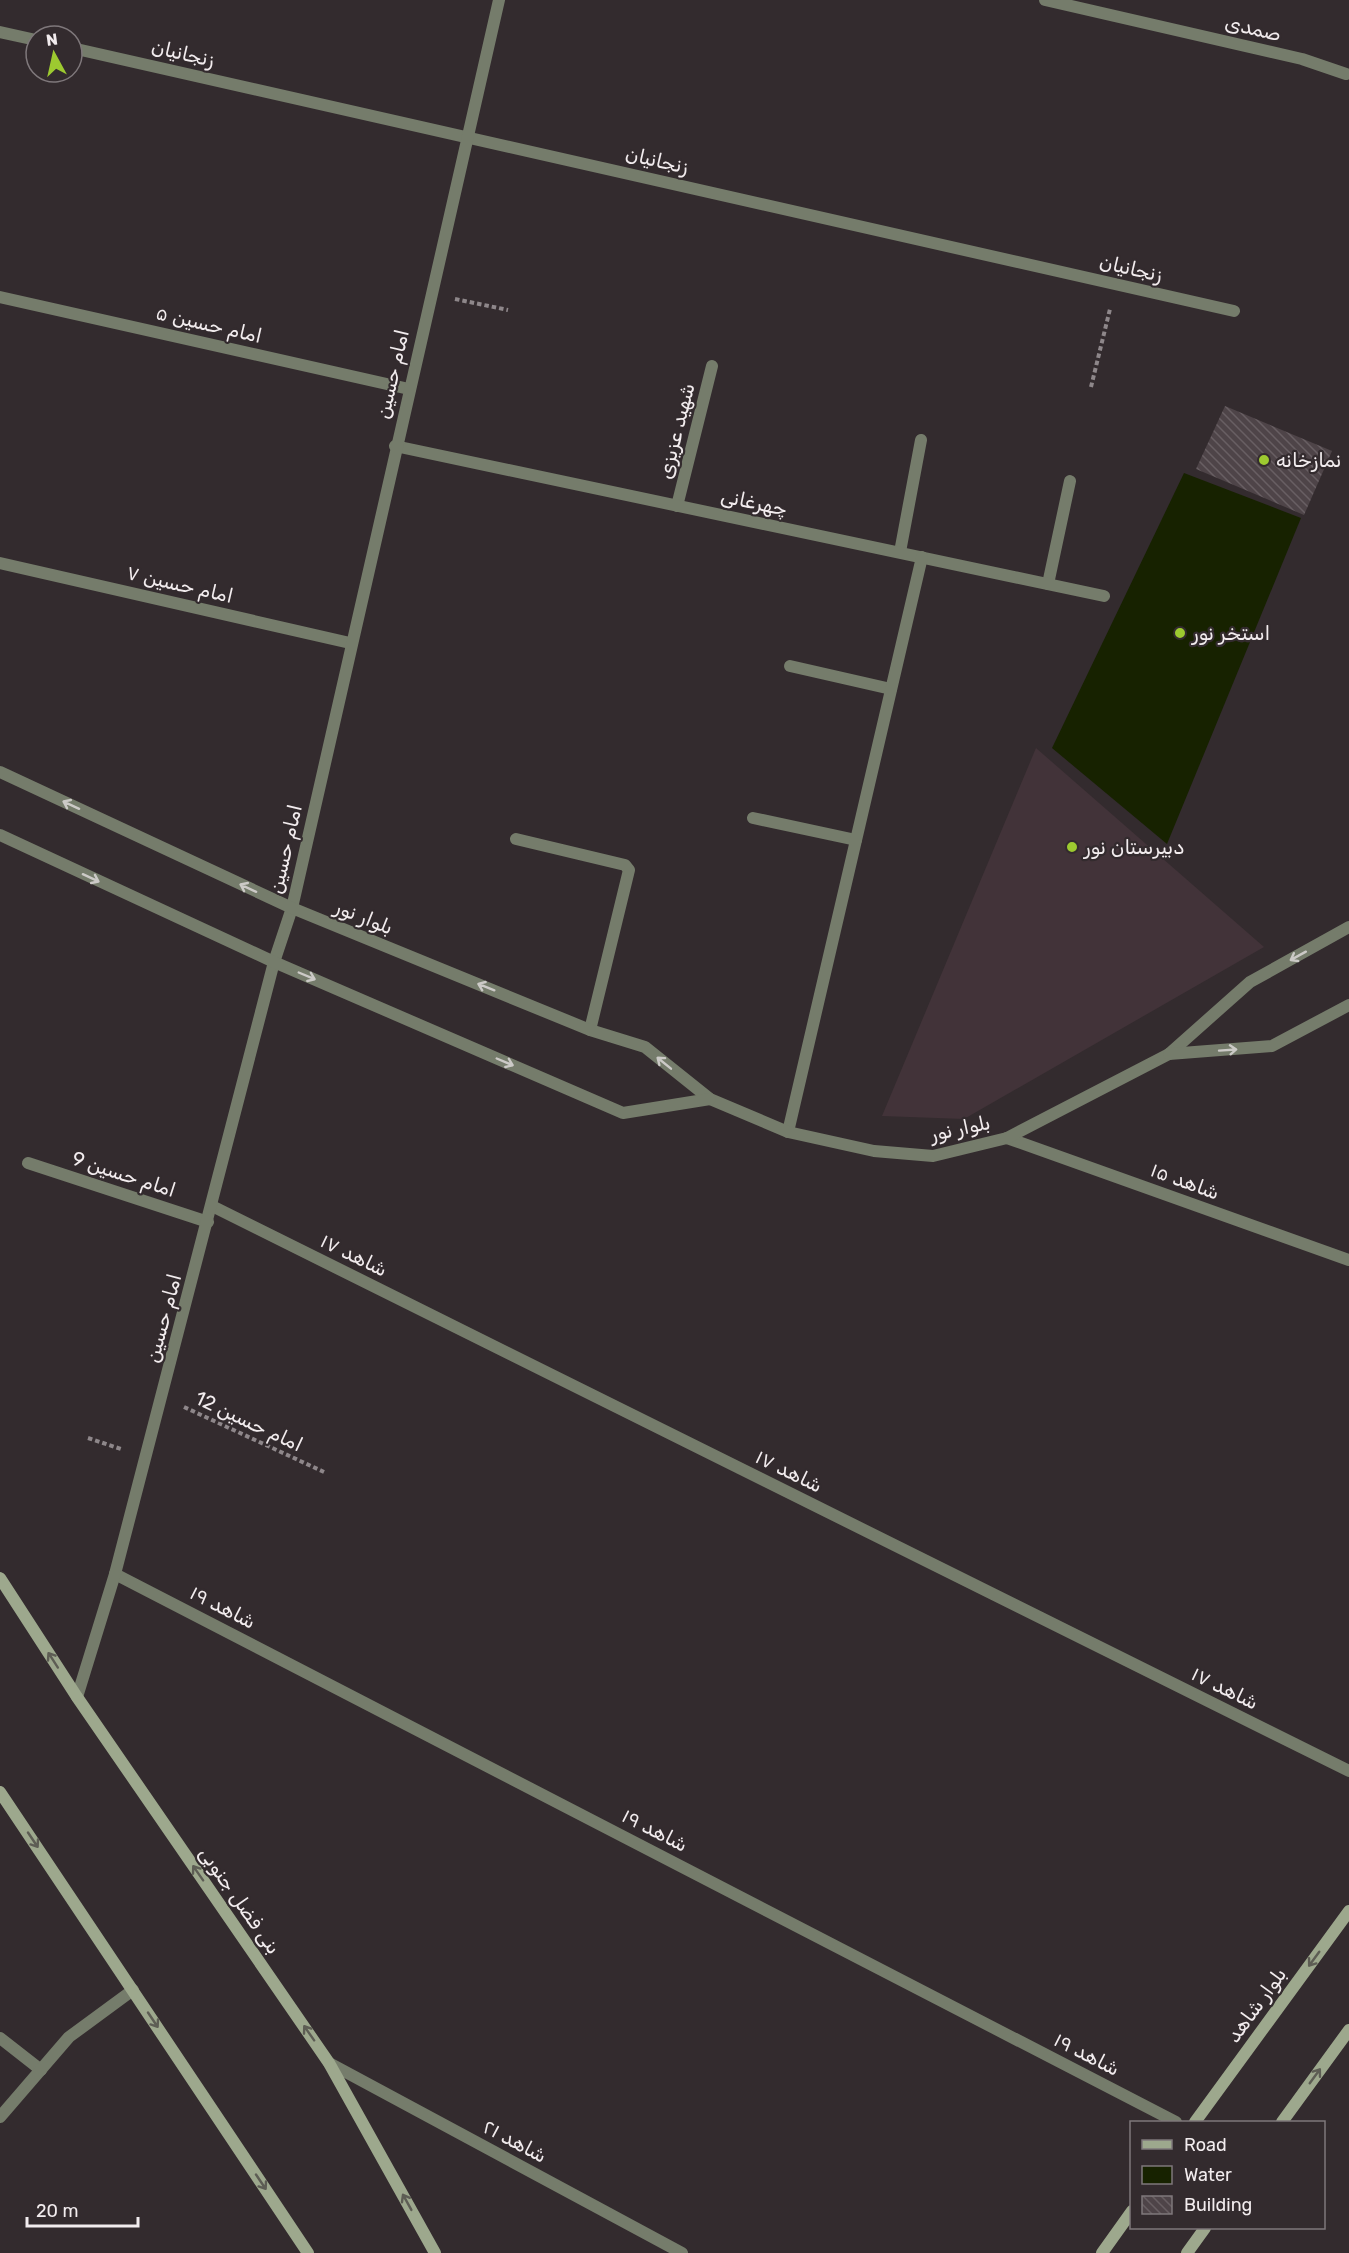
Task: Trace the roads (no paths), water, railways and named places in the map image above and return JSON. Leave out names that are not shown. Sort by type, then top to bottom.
[{"type":"main road","name":"بنی فضل جنوبی","points":[[0,1578],[76,1697],[329,2063],[435,2253]]},
{"type":"main road","points":[[0,1792],[308,2253]]},
{"type":"main road","name":"بلوار شاهد","points":[[1196,2121],[1349,1911]]},
{"type":"main road","points":[[1283,2121],[1349,2030]]},
{"type":"main road","points":[[1102,2253],[1130,2212]]},
{"type":"main road","points":[[1187,2253],[1204,2229]]},
{"type":"street","name":"امام حسین","points":[[76,1697],[115,1574],[274,962],[292,908],[499,0]]},
{"type":"street","name":"صمدی","points":[[1045,0],[1302,59],[1346,74]]},
{"type":"street","points":[[0,32],[24,37]]},
{"type":"street","name":"زنجانیان","points":[[84,51],[1234,311]]},
{"type":"street","name":"امام حسین ۵","points":[[0,297],[409,389]]},
{"type":"street","name":"شهید عزیزی","points":[[677,506],[712,366]]},
{"type":"street","points":[[900,552],[921,440]]},
{"type":"street","name":"چهرغانی","points":[[396,446],[1104,596]]},
{"type":"street","points":[[1048,584],[1070,481]]},
{"type":"street","points":[[788,1132],[922,557]]},
{"type":"street","name":"امام حسین ۷","points":[[0,563],[351,643]]},
{"type":"street","points":[[790,666],[891,689]]},
{"type":"street","name":"بلوار نور","points":[[0,772],[292,908],[590,1030],[645,1047],[710,1099],[788,1132],[874,1151],[933,1156],[1007,1138],[1169,1054],[1250,982],[1349,927]]},
{"type":"street","points":[[753,818],[856,840]]},
{"type":"street","points":[[0,835],[274,962],[623,1113],[710,1099]]},
{"type":"street","points":[[516,839],[625,865],[629,870],[590,1030]]},
{"type":"street","name":"بلوار نور","points":[[1169,1054],[1272,1046],[1349,1005]]},
{"type":"street","name":"شاهد ۱۵","points":[[1007,1138],[1349,1260]]},
{"type":"street","name":"امام حسین 9","points":[[28,1163],[208,1222]]},
{"type":"street","name":"شاهد ۱۷","points":[[212,1206],[1349,1771]]},
{"type":"street","name":"شاهد ۱۹","points":[[115,1574],[1174,2121]]},
{"type":"street","points":[[0,2117],[69,2037],[133,1990]]},
{"type":"street","points":[[0,2038],[41,2070]]},
{"type":"street","name":"شاهد ۲۱","points":[[329,2063],[682,2253]]},
{"type":"water","name":"استخر نور","points":[[1184,473],[1301,518],[1167,844],[1052,748]]},
{"type":"place","name":"نمازخانه","points":[[1264,460]]},
{"type":"place","name":"استخر نور","points":[[1180,633]]},
{"type":"place","name":"دبیرستان نور","points":[[1072,847]]}]
